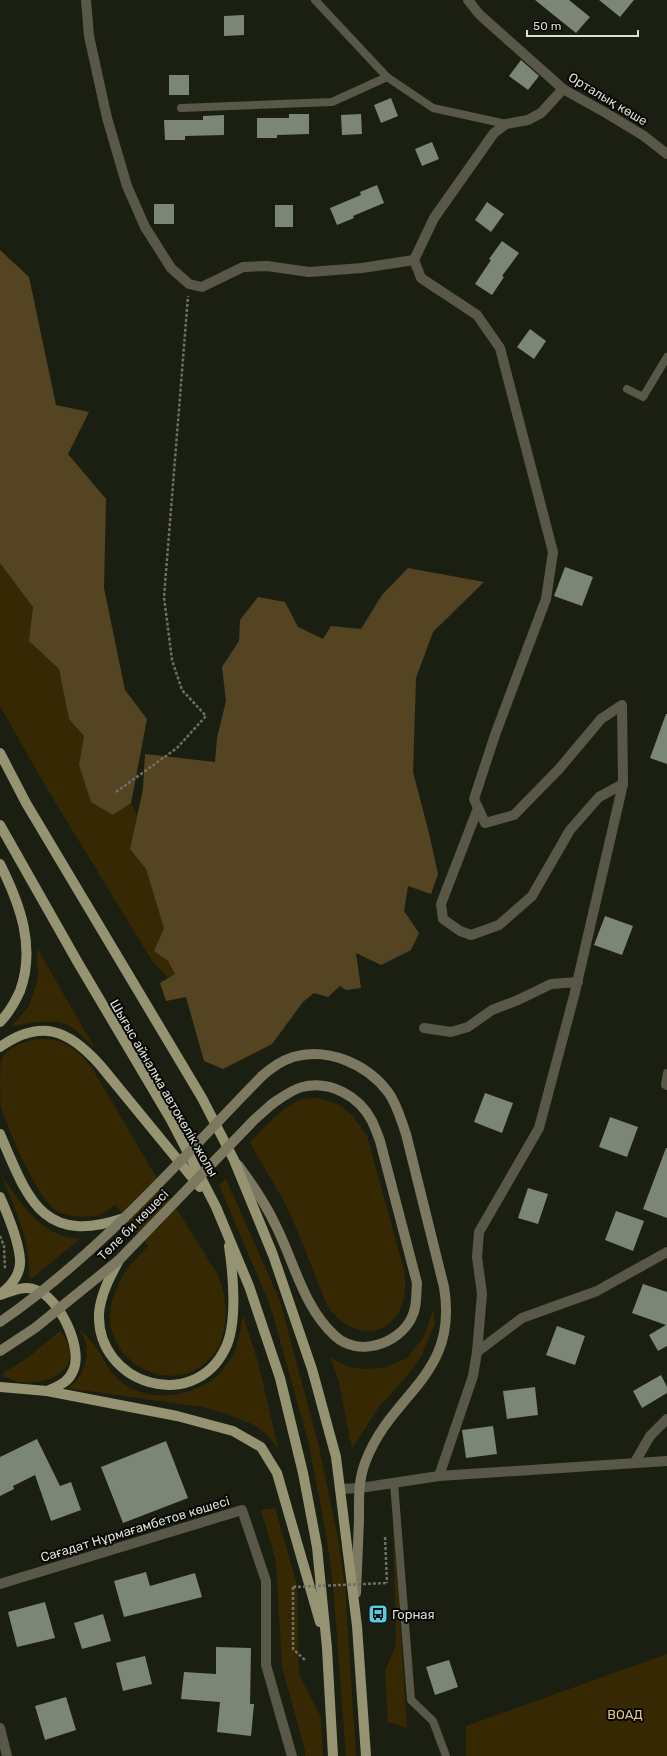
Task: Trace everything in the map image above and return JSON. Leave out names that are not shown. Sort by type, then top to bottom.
[{"type":"main road","points":[[0,753],[26,803],[202,1098],[234,1160],[273,1255],[312,1369],[336,1457],[355,1615],[366,1756]]},
{"type":"main road","name":"Шығыс айналма автокөлік жолы","points":[[0,825],[77,961],[171,1120],[216,1207],[249,1286],[280,1378],[300,1458],[317,1547],[327,1648],[333,1756]]},
{"type":"main road","points":[[0,864],[14,892],[22,917],[27,957],[24,979],[16,1002],[0,1022]]},
{"type":"main road","points":[[0,1047],[12,1038],[30,1032],[52,1031],[70,1037],[86,1050],[216,1207]]},
{"type":"main road","name":"Төле би көшесі","points":[[0,1322],[61,1276],[124,1218],[262,1076],[275,1066],[293,1057],[310,1054],[329,1056],[354,1063],[376,1078],[389,1093],[399,1112],[406,1134],[448,1307],[447,1320],[440,1350],[428,1372],[388,1420],[374,1442],[364,1464],[360,1488],[355,1615]]},
{"type":"main road","name":"Төле би көшесі","points":[[0,1351],[36,1328],[119,1260],[254,1120],[272,1104],[302,1088],[317,1085],[335,1088],[350,1095],[372,1120],[380,1142],[417,1283],[416,1303],[411,1319],[401,1333],[386,1342],[368,1347],[351,1345],[336,1337],[313,1309],[275,1224],[252,1185],[234,1160]]},
{"type":"main road","points":[[0,1134],[17,1173],[30,1197],[47,1216],[58,1223],[77,1228],[104,1225],[124,1218]]},
{"type":"main road","points":[[0,1197],[17,1246],[20,1261],[18,1273],[12,1285],[0,1295]]},
{"type":"main road","points":[[119,1260],[104,1289],[99,1314],[101,1334],[110,1353],[121,1366],[137,1378],[157,1384],[179,1385],[198,1378],[214,1366],[226,1348],[233,1308],[231,1264],[226,1230]]},
{"type":"main road","points":[[0,1295],[19,1288],[36,1290],[46,1296],[59,1312],[75,1342],[77,1356],[74,1370],[65,1383],[47,1391]]},
{"type":"main road","points":[[0,1387],[47,1391],[177,1416],[233,1431],[261,1447],[277,1473],[327,1648]]},
{"type":"street","points":[[86,0],[89,36],[107,118],[127,186],[145,227],[172,268],[189,284],[202,287],[243,267],[267,266],[309,272],[362,268],[414,260]]},
{"type":"street","name":"Орталық көше","points":[[468,0],[479,14],[563,89],[644,136],[667,154]]},
{"type":"street","points":[[439,1476],[473,1376],[477,1352],[482,1294],[477,1257],[479,1232],[539,1128],[578,982],[622,784],[622,705],[601,719],[559,769],[514,816],[485,823],[474,799],[495,735],[546,599],[553,552],[500,348],[477,315],[421,278],[414,260],[434,218],[494,133],[506,124],[528,120],[541,113],[563,89]]},
{"type":"street","points":[[478,808],[441,904],[443,919],[460,931],[471,935],[499,925],[532,896],[570,830],[599,797],[622,784]]},
{"type":"street","points":[[424,1028],[451,1032],[468,1027],[492,1010],[518,1000],[551,984],[578,982]]},
{"type":"street","points":[[477,1352],[522,1318],[597,1291],[667,1252]]},
{"type":"street","points":[[635,1462],[650,1436],[667,1419]]},
{"type":"street","points":[[340,1489],[360,1488],[439,1476],[667,1461]]},
{"type":"street","name":"Сағадат Нұрмағамбетов көшесі","points":[[0,1584],[242,1510],[266,1581],[266,1665],[292,1756]]},
{"type":"street","points":[[0,1728],[7,1756]]},
{"type":"lane","points":[[315,0],[387,77],[433,108],[506,124]]},
{"type":"lane","points":[[182,108],[332,102],[387,77]]},
{"type":"lane","points":[[627,389],[643,397],[667,357]]},
{"type":"lane","points":[[667,1073],[665,1085],[667,1086]]},
{"type":"lane","points":[[394,1483],[411,1700],[433,1721],[446,1756]]},
{"type":"path","points":[[116,792],[177,748],[206,716],[182,690],[172,660],[164,597],[189,284]]},
{"type":"path","points":[[0,1236],[4,1246],[5,1270],[2,1275]]},
{"type":"path","points":[[305,1660],[293,1649],[293,1588],[388,1583],[385,1535]]},
{"type":"green space","points":[[0,562],[34,607],[29,641],[59,669],[69,719],[84,736],[79,765],[113,815],[131,803],[138,818],[130,849],[146,869],[165,928],[154,951],[168,961],[175,974],[168,978],[153,962],[49,792],[0,706]]},
{"type":"green space","points":[[37,948],[94,1047],[70,1026],[56,1022],[40,1022],[11,1027],[29,1006],[38,979]]},
{"type":"green space","points":[[36,1039],[61,1042],[74,1049],[86,1060],[149,1165],[218,1275],[223,1290],[226,1311],[222,1339],[219,1347],[211,1357],[204,1364],[191,1372],[178,1375],[164,1375],[150,1372],[127,1356],[118,1345],[112,1331],[110,1324],[111,1308],[118,1284],[128,1268],[148,1246],[115,1205],[99,1215],[72,1216],[57,1211],[49,1204],[41,1193],[24,1163],[1,1107],[1,1061],[3,1056],[11,1049]]},
{"type":"green space","points":[[309,1098],[319,1098],[340,1105],[352,1115],[367,1136],[404,1270],[405,1289],[402,1306],[395,1318],[384,1327],[372,1331],[358,1330],[344,1322],[329,1309],[289,1212],[250,1142],[274,1118],[295,1102]]},
{"type":"green space","points":[[2,1177],[34,1218],[44,1226],[66,1237],[80,1239],[32,1278],[29,1276],[29,1263],[25,1238],[17,1213]]},
{"type":"green space","points":[[226,1179],[280,1301],[318,1443],[337,1533],[345,1585],[356,1756],[346,1756],[333,1585],[326,1534],[309,1444],[270,1305],[219,1185]]},
{"type":"green space","points":[[433,1310],[435,1323],[422,1355],[407,1376],[378,1408],[352,1449],[339,1382],[330,1357],[350,1367],[362,1369],[384,1368],[407,1358],[424,1337]]},
{"type":"green space","points":[[243,1316],[258,1362],[278,1448],[266,1434],[254,1425],[225,1413],[202,1407],[67,1388],[77,1380],[86,1361],[87,1354],[85,1341],[79,1329],[94,1344],[109,1369],[118,1379],[129,1387],[142,1393],[169,1395],[196,1389],[221,1372],[235,1351]]},
{"type":"green space","points":[[60,1331],[69,1345],[70,1357],[66,1367],[57,1375],[45,1380],[31,1382],[17,1381],[4,1376],[3,1373],[29,1357]]},
{"type":"green space","points":[[275,1508],[297,1585],[299,1675],[321,1717],[323,1756],[305,1756],[305,1750],[282,1667],[276,1561],[261,1510]]},
{"type":"green space","points":[[393,1515],[407,1728],[388,1722],[385,1672],[396,1644]]},
{"type":"green space","name":"ВОАД","points":[[667,1654],[667,1756],[466,1756],[466,1726]]},
{"type":"shaded area","points":[[0,250],[29,277],[56,405],[89,412],[68,454],[106,499],[104,588],[125,690],[147,719],[131,803],[113,815],[91,802],[79,765],[84,736],[69,719],[59,669],[29,641],[33,607],[0,563]]},
{"type":"shaded area","points":[[408,568],[484,582],[433,632],[416,678],[413,772],[438,874],[431,894],[408,886],[404,911],[419,933],[411,950],[381,965],[356,953],[361,988],[346,990],[340,986],[328,997],[314,993],[303,1002],[272,1044],[223,1069],[204,1061],[186,997],[166,1001],[160,983],[175,974],[168,961],[154,951],[164,928],[146,869],[130,849],[143,789],[145,754],[215,762],[217,738],[226,701],[222,667],[239,641],[240,620],[258,597],[285,602],[298,627],[323,639],[331,626],[361,629],[382,595]]},
{"type":"building","points":[[535,0],[569,0],[590,17],[576,33]]},
{"type":"building","points":[[599,0],[634,0],[620,17]]},
{"type":"building","points":[[244,15],[244,35],[224,36],[224,16]]},
{"type":"building","points":[[521,60],[539,76],[528,90],[509,76]]},
{"type":"building","points":[[169,75],[189,75],[189,95],[169,95]]},
{"type":"building","points":[[391,98],[398,116],[381,123],[374,105]]},
{"type":"building","points":[[289,114],[309,114],[309,134],[277,135],[277,138],[257,138],[257,118],[289,118]]},
{"type":"building","points":[[361,114],[362,134],[342,135],[341,115]]},
{"type":"building","points":[[224,115],[224,135],[185,136],[185,140],[165,140],[164,120],[203,120],[203,116]]},
{"type":"building","points":[[432,142],[439,159],[422,166],[415,149]]},
{"type":"building","points":[[377,185],[384,203],[353,216],[354,218],[337,225],[330,208],[361,195],[360,192]]},
{"type":"building","points":[[487,202],[504,214],[491,232],[475,220]]},
{"type":"building","points":[[154,204],[174,204],[174,224],[154,224]]},
{"type":"building","points":[[275,205],[293,205],[293,227],[275,227]]},
{"type":"building","points":[[502,241],[519,253],[502,276],[504,277],[492,295],[475,284],[491,260],[489,259]]},
{"type":"building","points":[[530,329],[546,341],[534,359],[517,347]]},
{"type":"building","points":[[565,567],[593,577],[582,606],[554,596]]},
{"type":"building","points":[[667,714],[667,764],[650,758]]},
{"type":"building","points":[[605,916],[633,926],[622,955],[594,945]]},
{"type":"building","points":[[485,1093],[513,1103],[502,1133],[474,1122]]},
{"type":"building","points":[[610,1117],[638,1127],[627,1157],[599,1147]]},
{"type":"building","points":[[667,1148],[667,1218],[643,1209]]},
{"type":"building","points":[[528,1188],[548,1194],[538,1224],[518,1218]]},
{"type":"building","points":[[616,1211],[644,1221],[633,1251],[605,1240]]},
{"type":"building","points":[[643,1284],[667,1292],[667,1346],[658,1351],[649,1335],[666,1325],[632,1313]]},
{"type":"building","points":[[557,1326],[585,1336],[575,1365],[546,1355]]},
{"type":"building","points":[[661,1375],[667,1387],[667,1393],[642,1408],[633,1391]]},
{"type":"building","points":[[535,1387],[538,1415],[507,1419],[503,1391]]},
{"type":"building","points":[[493,1426],[497,1454],[466,1458],[462,1430]]},
{"type":"building","points":[[37,1439],[60,1486],[71,1482],[81,1510],[51,1521],[35,1475],[13,1486],[14,1489],[0,1496],[0,1457]]},
{"type":"building","points":[[166,1441],[188,1498],[123,1523],[101,1467]]},
{"type":"building","points":[[146,1572],[150,1586],[195,1573],[202,1597],[124,1617],[114,1581]]},
{"type":"building","points":[[45,1602],[55,1638],[17,1647],[8,1612]]},
{"type":"building","points":[[103,1614],[111,1641],[82,1649],[74,1623]]},
{"type":"building","points":[[216,1647],[251,1648],[250,1704],[254,1704],[251,1736],[217,1732],[220,1702],[181,1699],[184,1672],[216,1674]]},
{"type":"building","points":[[145,1656],[152,1684],[123,1691],[116,1663]]},
{"type":"building","points":[[449,1660],[458,1687],[435,1695],[426,1667]]},
{"type":"building","points":[[66,1697],[76,1730],[45,1740],[35,1706]]},
{"type":"place","name":"Горная","points":[[378,1614]]}]
